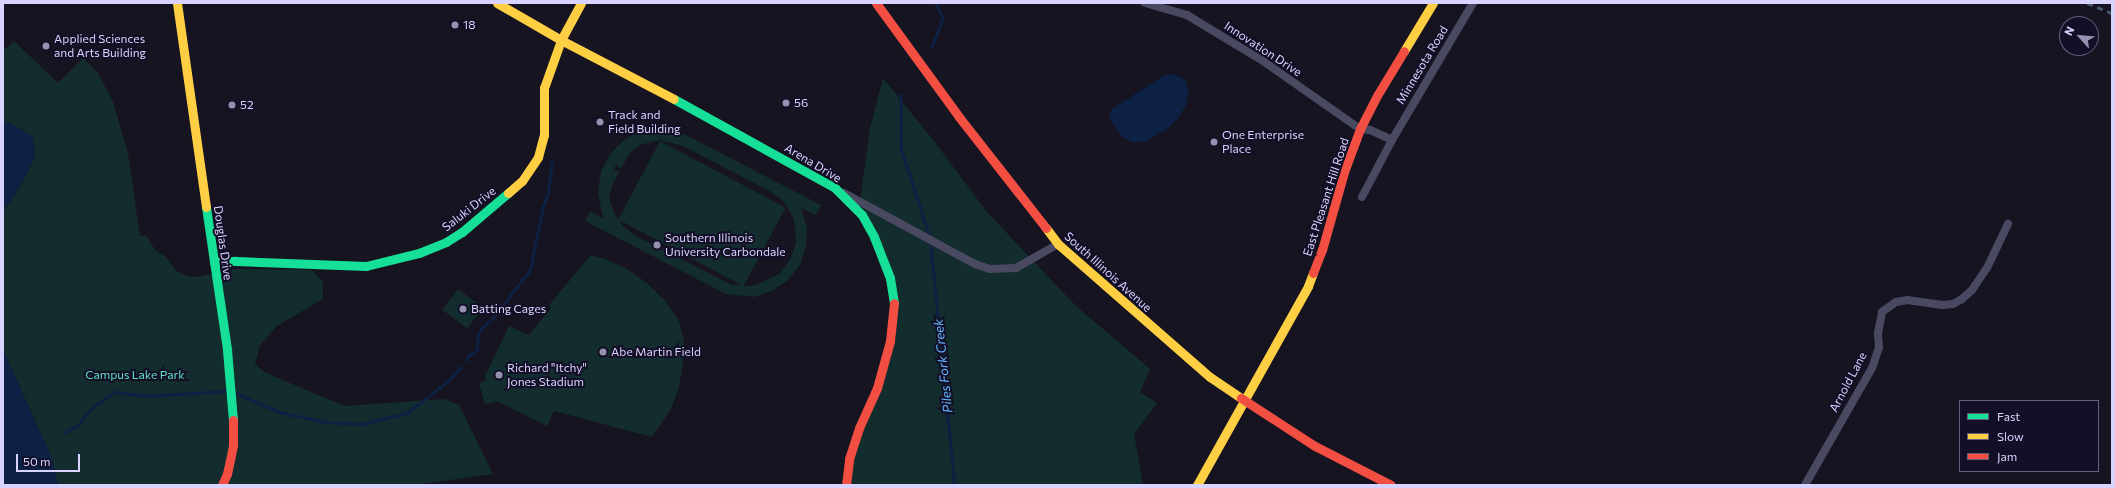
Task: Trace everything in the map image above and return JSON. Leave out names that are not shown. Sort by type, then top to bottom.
[{"type":"main road","name":"Douglas Drive","points":[[177,3],[227,350],[233,415],[233,445],[228,474],[222,485]]},
{"type":"main road","name":"Arena Drive","points":[[497,3],[561,40],[726,126],[835,188],[862,215],[874,237],[890,278],[895,306],[890,341],[877,388],[859,428],[851,452],[846,485]]},
{"type":"main road","name":"Saluki Drive","points":[[214,262],[236,261],[366,266],[419,254],[446,242],[482,216],[531,170],[538,157],[544,135],[544,88],[561,40],[581,3]]},
{"type":"main road","name":"South Illinois Avenue","points":[[876,3],[959,117],[1058,244],[1210,377],[1285,428],[1315,446],[1391,485]]},
{"type":"main road","name":"East Pleasant Hill Road","points":[[1197,485],[1308,286],[1322,250],[1344,172],[1360,129],[1378,94],[1433,3]]},
{"type":"street","name":"Innovation Drive","points":[[1145,3],[1187,15],[1264,61],[1360,129]]},
{"type":"street","name":"Minnesota Road","points":[[1362,197],[1392,140],[1473,3]]},
{"type":"street","points":[[1360,129],[1370,130],[1392,140]]},
{"type":"street","points":[[835,188],[975,264],[990,269],[1016,268],[1058,244]]},
{"type":"street","name":"Arnold Lane","points":[[1805,485],[1872,368],[1879,348],[1878,333],[1882,312],[1896,302],[1907,300],[1943,305],[1953,304],[1962,299],[1972,290],[1987,268],[2008,224]]},
{"type":"green space","name":"Campus Lake Park","points":[[14,41],[58,83],[83,58],[98,73],[113,102],[128,153],[140,236],[146,235],[155,250],[166,257],[176,271],[187,276],[196,277],[238,269],[312,270],[323,282],[323,299],[277,326],[260,345],[255,364],[264,372],[344,406],[445,399],[459,405],[493,474],[414,485],[58,485],[51,456],[3,350],[3,212],[23,181],[35,157],[33,137],[10,123],[3,122],[3,51]]},
{"type":"green space","points":[[883,78],[934,141],[987,212],[1075,305],[1150,369],[1140,392],[1157,403],[1134,434],[1143,485],[846,485],[877,388],[895,306],[860,202],[870,128]]},
{"type":"green space","points":[[651,130],[670,130],[688,136],[821,205],[816,215],[801,208],[807,228],[806,247],[800,265],[788,280],[772,291],[754,297],[726,294],[585,221],[590,211],[604,219],[598,190],[601,171],[610,154],[624,140],[632,135]],"holes":[[[660,140],[683,146],[770,191],[784,202],[793,217],[796,243],[790,260],[779,274],[756,285],[747,286],[730,284],[636,236],[623,226],[614,213],[609,198],[612,186],[619,172],[615,170],[611,176],[619,160],[617,166],[621,168],[630,153],[639,145]]]},
{"type":"green space","points":[[660,141],[785,208],[744,286],[618,220]]},
{"type":"green space","name":"Abe Martin Field","points":[[591,255],[608,260],[627,269],[647,283],[666,302],[679,321],[684,341],[683,364],[679,387],[671,409],[652,437],[554,411],[547,426],[497,401],[485,404],[479,383],[486,381],[485,376],[509,326],[529,335],[551,308],[549,305]]},
{"type":"green space","name":"Batting Cages","points":[[458,289],[483,308],[467,328],[442,310]]},
{"type":"water","points":[[1174,74],[1185,80],[1189,92],[1186,105],[1178,118],[1166,130],[1146,141],[1133,143],[1121,136],[1109,117],[1112,109],[1163,76]]},
{"type":"water","points":[[3,122],[10,123],[33,137],[35,157],[23,181],[3,212]]},
{"type":"water","points":[[3,350],[51,456],[58,485],[3,485]]},
{"type":"waterway","name":"Piles Fork Creek","points":[[932,46],[943,18],[935,3]]},
{"type":"waterway","name":"Piles Fork Creek","points":[[901,95],[901,148],[929,234]]},
{"type":"waterway","points":[[492,319],[530,270],[543,206],[548,193],[552,162]]},
{"type":"waterway","name":"Piles Fork Creek","points":[[931,246],[955,485]]},
{"type":"waterway","points":[[466,361],[468,356],[477,350],[478,335],[481,329],[489,322]]},
{"type":"waterway","points":[[236,393],[280,412],[324,422],[363,424],[407,413],[448,381],[461,367]]},
{"type":"waterway","points":[[65,432],[77,426],[93,407],[115,392],[146,396],[226,391]]},
{"type":"railway","points":[[2087,3],[2112,13]]},
{"type":"traffic: fast","points":[[674,99],[835,188],[862,215],[874,237],[890,278],[894,303]]},
{"type":"traffic: fast","points":[[214,262],[236,261],[366,266],[419,253],[446,242],[462,232],[508,193]]},
{"type":"traffic: fast","points":[[206,207],[227,350],[233,420]]},
{"type":"traffic: slow","points":[[177,3],[206,207]]},
{"type":"traffic: slow","points":[[497,3],[561,40],[674,99]]},
{"type":"traffic: slow","points":[[508,193],[522,181],[538,157],[544,135],[544,88],[561,40],[581,3]]},
{"type":"traffic: slow","points":[[1404,51],[1433,3]]},
{"type":"traffic: slow","points":[[1046,228],[1058,244],[1210,377],[1241,398]]},
{"type":"traffic: slow","points":[[1197,485],[1308,286],[1313,273]]},
{"type":"traffic: jam","points":[[876,3],[959,117],[1046,228]]},
{"type":"traffic: jam","points":[[1313,273],[1322,250],[1344,172],[1360,129],[1378,94],[1404,51]]},
{"type":"traffic: jam","points":[[846,485],[849,459],[859,428],[877,388],[890,341],[894,303]]},
{"type":"traffic: jam","points":[[1241,398],[1315,446],[1391,485]]},
{"type":"traffic: jam","points":[[222,485],[227,474],[233,445],[233,420]]},
{"type":"place","name":"18","points":[[455,25]]},
{"type":"place","name":"Applied Sciences and Arts Building","points":[[46,46]]},
{"type":"place","name":"56","points":[[786,103]]},
{"type":"place","name":"52","points":[[232,105]]},
{"type":"place","name":"Track and Field Building","points":[[600,122]]},
{"type":"place","name":"One Enterprise Place","points":[[1214,142]]},
{"type":"place","name":"Southern Illinois University Carbondale","points":[[657,245]]},
{"type":"place","name":"Batting Cages","points":[[463,309]]},
{"type":"place","name":"Abe Martin Field","points":[[603,352]]},
{"type":"place","name":"Richard \"Itchy\" Jones Stadium","points":[[499,375]]}]
